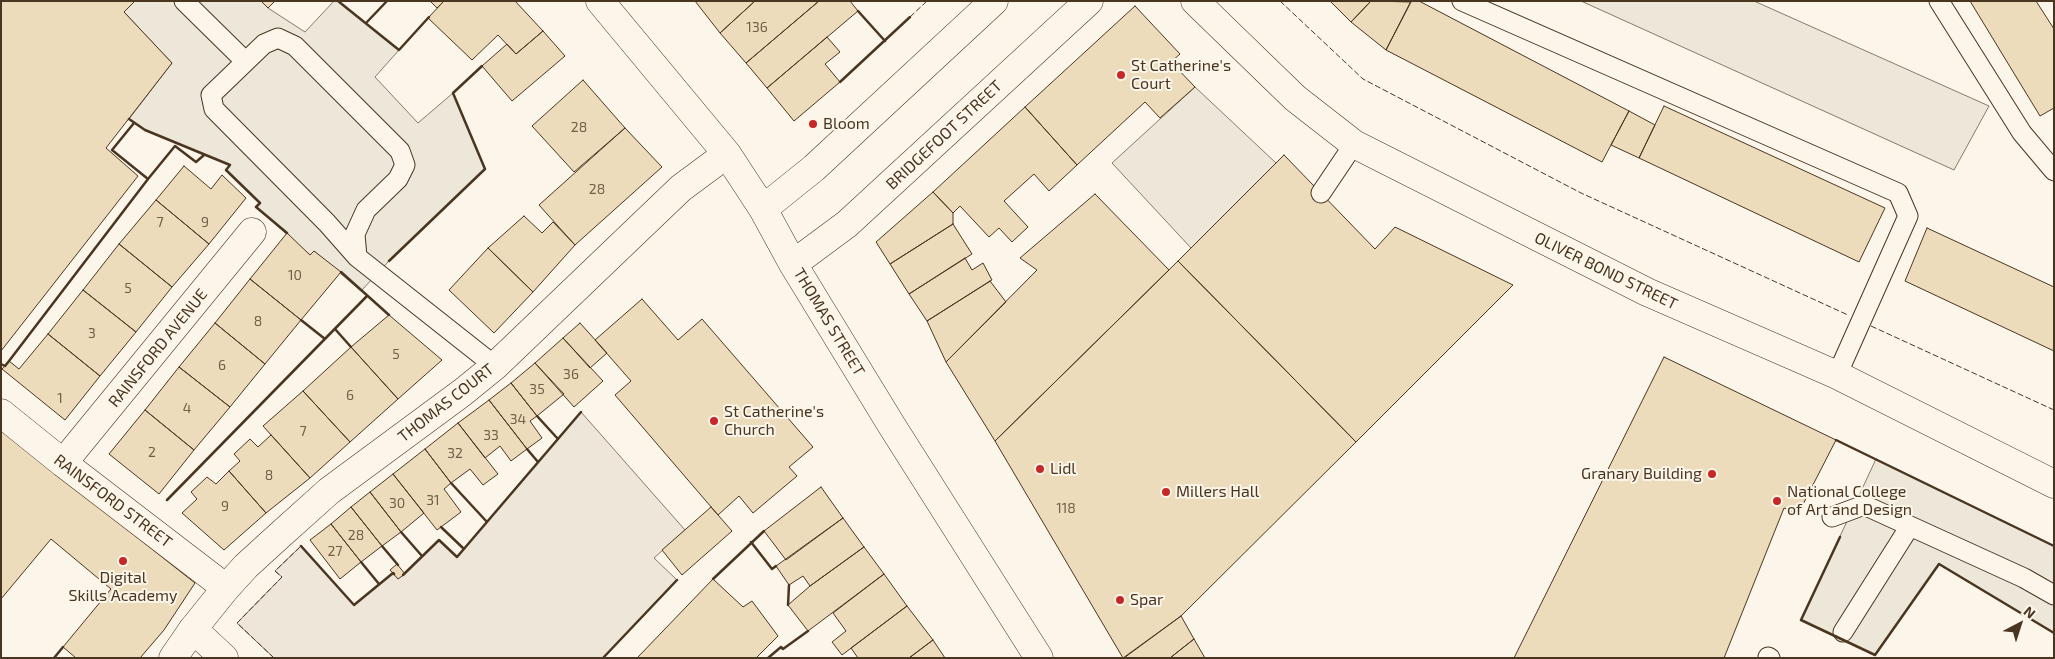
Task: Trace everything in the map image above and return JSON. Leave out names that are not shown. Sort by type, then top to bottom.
[{"type":"main road","name":"THOMAS STREET","points":[[600,1],[727,154],[763,209],[793,264],[892,426],[1039,658]]},
{"type":"main road","points":[[763,209],[814,168],[994,1]]},
{"type":"main road","name":"BRIDGEFOOT STREET","points":[[793,264],[847,224],[1089,1]]},
{"type":"main road","name":"OLIVER BOND STREET","points":[[1195,1],[1295,98],[1354,144],[1647,292],[1837,375],[2054,484]]},
{"type":"main road","name":"THOMAS COURT","points":[[173,658],[226,588],[246,566],[329,491],[463,392],[495,366],[681,188],[727,154]]},
{"type":"main road","name":"RAINSFORD AVENUE","points":[[63,463],[252,232]]},
{"type":"main road","name":"RAINSFORD STREET","points":[[1,413],[226,588]]},
{"type":"main road","points":[[193,630],[224,658]]},
{"type":"lane","points":[[184,1],[245,61]]},
{"type":"lane","points":[[1462,1],[1898,193],[1908,216],[1837,375]]},
{"type":"lane","points":[[1939,1],[2022,133],[2054,171]]},
{"type":"lane","points":[[358,257],[356,234],[366,210],[398,179],[405,165],[400,151],[295,46],[278,38],[264,44],[211,95],[214,109],[358,257],[495,366]]},
{"type":"lane","points":[[1321,193],[1354,144]]},
{"type":"lane","points":[[1832,517],[1864,505],[2024,578],[2054,596]]},
{"type":"lane","points":[[1843,632],[1910,526]]},
{"type":"shaded area","points":[[135,1],[261,1],[268,8],[305,32],[334,1],[338,1],[399,50],[375,77],[418,123],[453,93],[485,169],[389,261],[361,291],[314,251],[310,255],[256,207],[260,203],[226,170],[230,165],[145,130],[129,119],[172,63],[124,12]]},
{"type":"shaded area","points":[[1581,1],[1754,1],[1989,106],[1954,170]]},
{"type":"shaded area","points":[[1195,87],[1276,163],[1191,248],[1112,163]]},
{"type":"shaded area","points":[[581,412],[685,530],[654,558],[677,580],[603,658],[274,658],[237,623],[282,577],[275,571],[301,546],[354,605],[393,573],[405,574],[439,540],[457,557]]},
{"type":"shaded area","points":[[1876,459],[2054,546],[2054,633],[1939,564],[1875,655],[1801,620]]},
{"type":"building","points":[[1,1],[135,1],[124,12],[172,63],[106,148],[138,176],[1,351]]},
{"type":"building","points":[[261,1],[275,1],[268,8]]},
{"type":"building","points":[[430,1],[444,1],[437,8]]},
{"type":"building","points":[[444,1],[515,1],[543,31],[516,54],[498,35],[472,60],[428,18]]},
{"type":"building","points":[[695,1],[755,1],[720,33]]},
{"type":"building","points":[[755,1],[819,1],[746,63],[720,33]]},
{"type":"building","points":[[819,1],[850,1],[858,11],[767,88],[746,63]]},
{"type":"building","points":[[1330,1],[1371,1],[1351,22]]},
{"type":"building","points":[[1371,1],[1411,2],[1386,50],[1351,22]]},
{"type":"building","points":[[1411,1],[1419,1],[1629,111],[1602,162],[1386,50]]},
{"type":"building","points":[[1970,1],[2036,1],[2054,29],[2054,108],[2040,116]]},
{"type":"building","name":"St Catherine's Court","points":[[1135,6],[1180,54],[1171,62],[1195,87],[1160,118],[1145,102],[1077,165],[1025,107]]},
{"type":"building","points":[[543,31],[565,56],[512,101],[482,66],[507,44],[516,54]]},
{"type":"building","points":[[827,37],[840,52],[825,64],[840,82],[794,121],[767,88]]},
{"type":"building","points":[[583,80],[625,128],[574,172],[532,126]]},
{"type":"building","points":[[1664,106],[1885,208],[1859,262],[1639,158]]},
{"type":"building","points":[[1025,107],[1077,165],[1049,191],[1034,174],[1004,201],[1028,227],[1012,242],[999,228],[989,237],[960,206],[953,213],[933,192]]},
{"type":"building","points":[[1629,111],[1655,125],[1639,158],[1611,145]]},
{"type":"building","points":[[625,128],[662,167],[575,245],[539,205]]},
{"type":"building","points":[[1284,155],[1375,249],[1395,227],[1513,285],[1356,442],[1178,261]]},
{"type":"building","points":[[184,166],[211,189],[222,175],[246,198],[209,244],[156,200]]},
{"type":"building","points":[[933,192],[953,213],[953,224],[890,264],[876,242]]},
{"type":"building","points":[[1095,194],[1169,270],[995,441],[946,362],[1037,270],[1020,258]]},
{"type":"building","points":[[156,200],[209,244],[172,287],[119,244]]},
{"type":"building","points":[[524,216],[542,233],[553,222],[575,245],[533,292],[488,248]]},
{"type":"building","points":[[953,224],[972,254],[909,294],[890,264]]},
{"type":"building","points":[[1927,228],[2054,287],[2054,351],[1905,281]]},
{"type":"building","points":[[287,233],[310,255],[314,251],[341,272],[301,320],[250,279]]},
{"type":"building","points":[[119,244],[172,287],[136,332],[83,290]]},
{"type":"building","points":[[488,248],[533,292],[494,333],[449,290]]},
{"type":"building","points":[[965,258],[972,270],[983,263],[992,280],[927,321],[909,294]]},
{"type":"building","name":"Millers Hall","points":[[1178,261],[1356,442],[1181,616],[1123,658],[995,441]]},
{"type":"building","points":[[250,279],[301,320],[265,364],[215,323]]},
{"type":"building","points":[[990,281],[1006,302],[946,362],[927,321]]},
{"type":"building","points":[[83,290],[136,332],[100,376],[48,334]]},
{"type":"building","name":"St Catherine's Church","points":[[642,299],[678,340],[702,319],[813,447],[789,467],[797,476],[753,513],[739,496],[718,515],[615,395],[631,381],[595,340]]},
{"type":"building","points":[[389,315],[442,360],[398,399],[351,347]]},
{"type":"building","points":[[215,323],[265,364],[230,407],[179,367]]},
{"type":"building","points":[[580,323],[607,353],[590,368],[563,338]]},
{"type":"building","points":[[48,334],[100,376],[65,420],[2,369],[9,361],[19,369]]},
{"type":"building","points":[[563,338],[603,381],[574,407],[535,363]]},
{"type":"building","points":[[351,347],[398,399],[350,442],[303,391]]},
{"type":"building","name":"Granary Building","points":[[1664,357],[1836,440],[1798,514],[1784,508],[1724,658],[1514,658]]},
{"type":"building","points":[[535,363],[564,394],[537,416],[511,383]]},
{"type":"building","points":[[179,367],[230,407],[194,450],[145,410]]},
{"type":"building","points":[[511,383],[537,416],[530,421],[542,438],[527,449],[489,400]]},
{"type":"building","points":[[303,391],[350,442],[310,478],[263,426]]},
{"type":"building","points":[[489,400],[527,449],[511,461],[500,446],[485,458],[458,423]]},
{"type":"building","points":[[145,410],[194,450],[159,494],[109,454]]},
{"type":"building","points":[[458,423],[498,474],[483,485],[470,469],[451,483],[425,449]]},
{"type":"building","name":"Digital Skills Academy","points":[[1,430],[195,583],[164,630],[140,658],[76,658],[63,647],[111,589],[51,539],[1,599]]},
{"type":"building","points":[[271,435],[310,478],[266,513],[229,471],[240,461],[234,454],[250,439],[258,447]]},
{"type":"building","points":[[425,449],[451,483],[444,489],[461,512],[437,530],[393,474]]},
{"type":"building","points":[[229,471],[266,513],[224,550],[182,513],[197,499],[191,492],[207,477],[216,484]]},
{"type":"building","points":[[393,474],[424,513],[401,532],[370,492]]},
{"type":"building","points":[[821,487],[843,518],[786,560],[764,531]]},
{"type":"building","points":[[370,492],[401,532],[382,546],[351,507]]},
{"type":"building","points":[[351,507],[382,546],[361,562],[331,524]]},
{"type":"building","points":[[711,507],[732,531],[682,575],[662,550]]},
{"type":"building","points":[[843,518],[864,547],[810,586],[803,576],[789,585],[776,566]]},
{"type":"building","points":[[331,524],[361,562],[340,579],[310,540]]},
{"type":"building","points":[[864,547],[884,574],[808,631],[788,605],[810,586]]},
{"type":"building","points":[[397,564],[405,574],[398,579],[390,570]]},
{"type":"building","points":[[884,574],[907,606],[842,655],[832,642],[846,631],[833,613]]},
{"type":"building","points":[[713,579],[743,607],[752,601],[778,636],[756,658],[637,658]]},
{"type":"building","points":[[907,606],[933,640],[909,658],[858,658],[851,648]]},
{"type":"building","points":[[1181,616],[1194,639],[1170,658],[1124,658]]},
{"type":"building","points":[[1194,639],[1205,658],[1170,658]]},
{"type":"building","points":[[933,640],[945,658],[909,658]]},
{"type":"fence","points":[[910,17],[927,1]]},
{"type":"fence","points":[[1280,1],[1363,79],[1581,193],[1848,315]]},
{"type":"fence","points":[[1871,326],[2054,410]]},
{"type":"fence","points":[[274,658],[237,623],[282,577],[275,571],[301,546]]},
{"type":"wall","points":[[338,1],[399,50],[429,17]]},
{"type":"wall","points":[[366,23],[387,1]]},
{"type":"wall","points":[[858,11],[885,41]]},
{"type":"wall","points":[[840,82],[910,17]]},
{"type":"wall","points":[[389,261],[485,169],[453,93],[482,66]]},
{"type":"wall","points":[[129,119],[145,130],[230,165],[226,170],[260,203],[256,207],[287,233]]},
{"type":"wall","points":[[134,123],[112,150],[148,179],[175,146],[196,162],[204,155]]},
{"type":"wall","points":[[1,364],[5,366],[9,361],[148,179]]},
{"type":"wall","points":[[341,272],[389,315]]},
{"type":"wall","points":[[167,500],[367,296]]},
{"type":"wall","points":[[301,320],[325,339]]},
{"type":"wall","points":[[335,329],[351,347]]},
{"type":"wall","points":[[403,575],[439,540],[457,557],[581,412]]},
{"type":"wall","points":[[537,416],[558,439]]},
{"type":"wall","points":[[1836,440],[2054,546]]},
{"type":"wall","points":[[527,449],[538,462]]},
{"type":"wall","points":[[451,483],[487,522]]},
{"type":"wall","points":[[441,527],[464,549]]},
{"type":"wall","points":[[713,579],[764,531]]},
{"type":"wall","points":[[401,532],[422,556]]},
{"type":"wall","points":[[1840,537],[1801,620],[1875,655],[1939,564],[2054,633]]},
{"type":"wall","points":[[751,542],[772,569],[776,566]]},
{"type":"wall","points":[[301,546],[354,605],[394,574]]},
{"type":"wall","points":[[382,546],[398,565]]},
{"type":"wall","points":[[361,562],[379,584]]},
{"type":"wall","points":[[603,658],[677,580]]},
{"type":"wall","points":[[788,605],[789,585]]},
{"type":"wall","points":[[768,658],[781,647],[783,649],[808,631]]},
{"type":"wall","points":[[54,658],[63,647]]},
{"type":"place","name":"St Catherine's Court","points":[[1121,75]]},
{"type":"place","name":"Bloom","points":[[813,124]]},
{"type":"place","name":"St Catherine's Church","points":[[714,421]]},
{"type":"place","name":"Lidl","points":[[1040,469]]},
{"type":"place","name":"Granary Building","points":[[1712,474]]},
{"type":"place","name":"Millers Hall","points":[[1166,492]]},
{"type":"place","name":"National College of Art and Design","points":[[1777,501]]},
{"type":"place","name":"Digital Skills Academy","points":[[123,561]]},
{"type":"place","name":"Spar","points":[[1120,600]]}]
